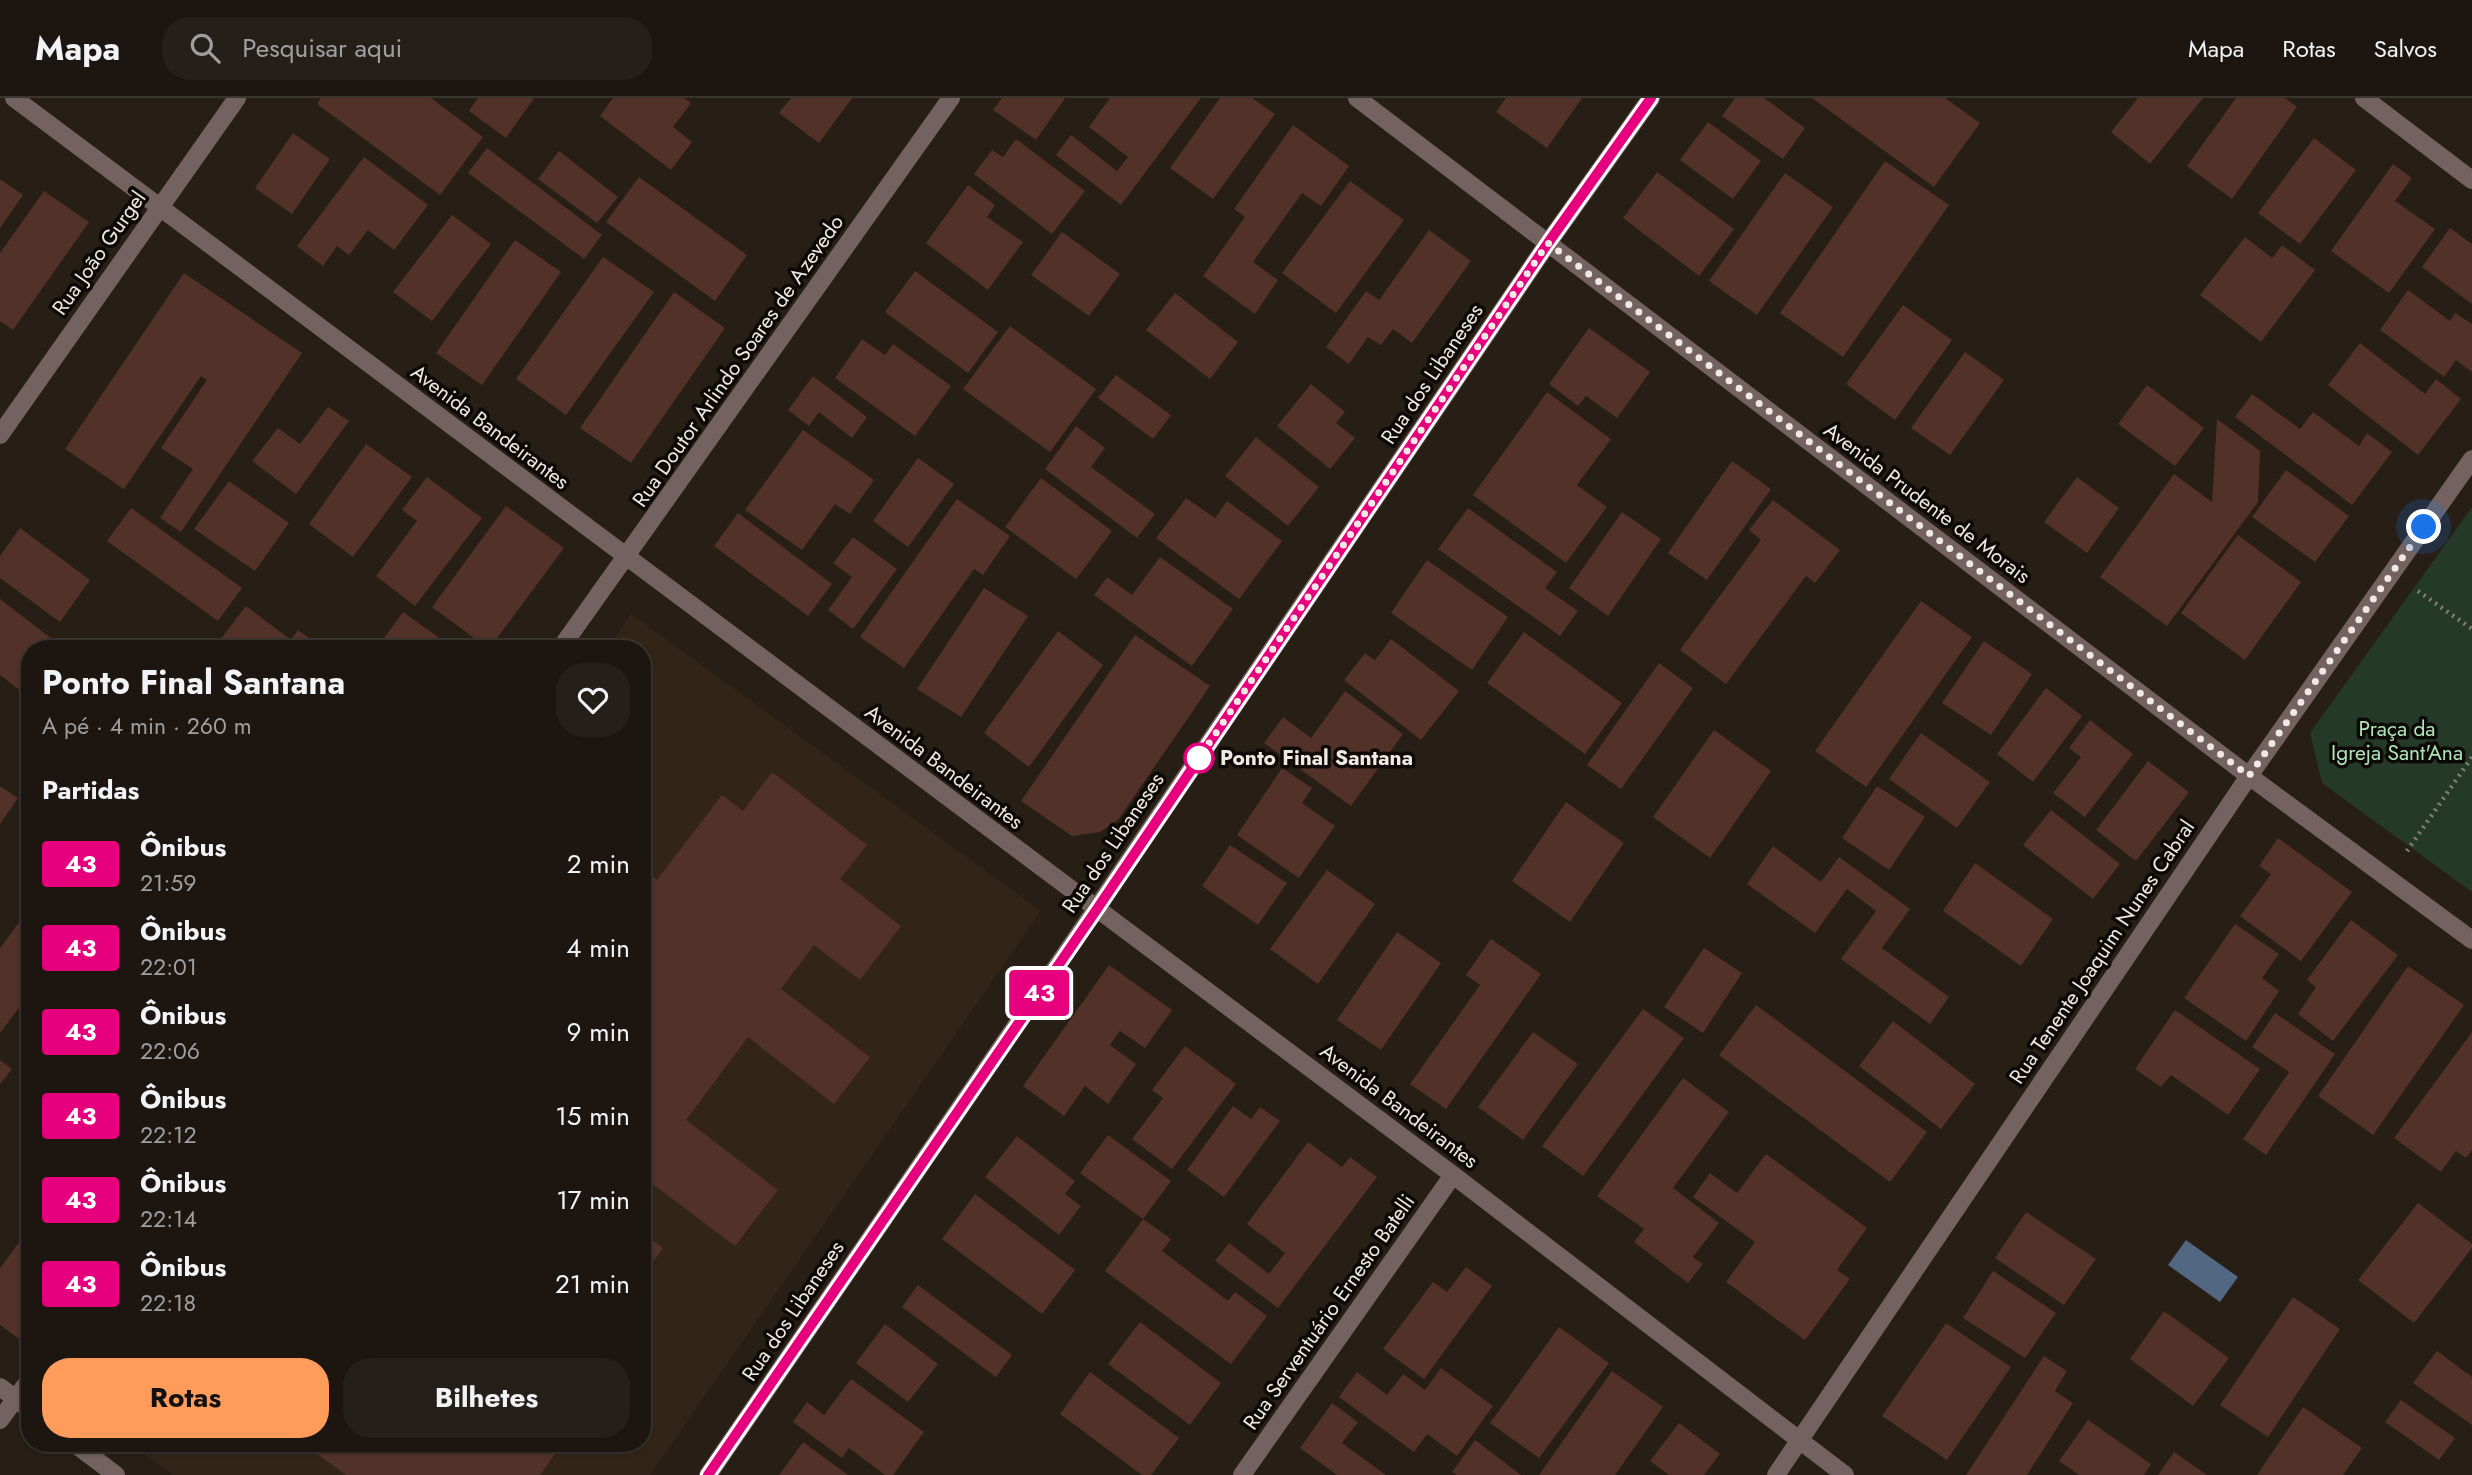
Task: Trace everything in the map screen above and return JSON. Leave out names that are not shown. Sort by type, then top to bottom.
[{"type":"street","name":"Avenida Bandeirantes","points":[[14,98],[1453,1175],[1846,1475]]},
{"type":"street","name":"Rua João Gurgel","points":[[0,435],[237,98]]},
{"type":"street","name":"Rua Doutor Arlindo Soares de Azevedo","points":[[567,640],[951,98]]},
{"type":"street","name":"Avenida Prudente de Morais","points":[[1357,98],[2249,776],[2472,940]]},
{"type":"street","name":"Rua dos Libaneses","points":[[708,1475],[1097,909],[1548,243],[1651,98]]},
{"type":"street","points":[[2364,98],[2472,180]]},
{"type":"street","name":"Rua Tenente Joaquim Nunes Cabral","points":[[1776,1475],[2249,776],[2472,459]]},
{"type":"street","name":"Rua Serventuário Ernesto Batelli","points":[[1242,1475],[1453,1175]]},
{"type":"street","points":[[0,1387],[21,1403]]},
{"type":"street","points":[[0,1420],[21,1405]]},
{"type":"street","points":[[86,1452],[116,1475]]},
{"type":"path","points":[[2438,604],[2472,629]]},
{"type":"path","points":[[2420,832],[2472,757]]},
{"type":"shaded area","points":[[631,614],[1041,911],[650,1475],[173,1475],[142,1452],[651,1452],[651,640],[613,640]]},
{"type":"green space","name":"Praça da Igreja Sant'Ana","points":[[2472,507],[2472,892],[2322,783],[2310,733]]},
{"type":"water","points":[[2186,1240],[2238,1277],[2220,1302],[2168,1265]]},
{"type":"building","points":[[321,98],[431,98],[483,137],[440,195],[317,104]]},
{"type":"building","points":[[478,98],[534,98],[506,138],[469,111]]},
{"type":"building","points":[[613,98],[684,98],[691,103],[673,127],[692,142],[671,170],[600,116]]},
{"type":"building","points":[[791,98],[852,98],[819,143],[779,113]]},
{"type":"building","points":[[1002,98],[1065,98],[1036,140],[993,110]]},
{"type":"building","points":[[1110,98],[1201,98],[1121,205],[1056,155],[1071,135],[1117,171],[1128,157],[1089,127]]},
{"type":"building","points":[[1220,98],[1252,98],[1275,114],[1213,199],[1170,168]]},
{"type":"building","points":[[1506,98],[1582,98],[1547,148],[1496,112]]},
{"type":"building","points":[[1735,98],[1764,98],[1805,128],[1783,159],[1722,116]]},
{"type":"building","points":[[1812,98],[1945,98],[1980,123],[1934,187]]},
{"type":"building","points":[[2138,98],[2203,98],[2150,164],[2111,132]]},
{"type":"building","points":[[2236,98],[2285,98],[2297,107],[2232,199],[2187,166]]},
{"type":"building","points":[[1708,122],[1761,161],[1733,199],[1680,160]]},
{"type":"building","points":[[1293,125],[1349,166],[1321,206],[1302,193],[1253,262],[1278,280],[1255,314],[1203,276],[1245,217],[1234,209]]},
{"type":"building","points":[[293,133],[330,159],[292,214],[255,188]]},
{"type":"building","points":[[2314,138],[2356,170],[2300,244],[2258,213]]},
{"type":"building","points":[[1016,139],[1085,191],[1052,234],[974,174],[992,150],[1003,157]]},
{"type":"building","points":[[487,148],[602,235],[584,259],[468,173]]},
{"type":"building","points":[[559,151],[618,197],[597,223],[538,179]]},
{"type":"building","points":[[364,157],[428,205],[394,250],[368,230],[349,255],[337,246],[323,266],[297,246]]},
{"type":"building","points":[[1885,161],[1949,205],[1843,357],[1780,313]]},
{"type":"building","points":[[2393,164],[2412,178],[2395,201],[2435,229],[2389,293],[2331,251]]},
{"type":"building","points":[[1657,172],[1734,229],[1699,276],[1623,218]]},
{"type":"building","points":[[1785,173],[1833,207],[1757,315],[1709,281]]},
{"type":"building","points":[[639,177],[747,255],[715,301],[606,222]]},
{"type":"building","points":[[0,179],[23,195],[0,228]]},
{"type":"building","points":[[1350,181],[1404,220],[1336,313],[1282,273]]},
{"type":"building","points":[[968,185],[995,205],[987,217],[1023,242],[988,290],[926,243]]},
{"type":"building","points":[[44,191],[89,222],[13,330],[0,321],[0,253]]},
{"type":"building","points":[[452,215],[491,244],[432,321],[393,292]]},
{"type":"building","points":[[2450,228],[2472,244],[2472,304],[2422,267]]},
{"type":"building","points":[[1429,230],[1471,261],[1412,343],[1393,329],[1381,345],[1368,337],[1349,364],[1326,347],[1366,291],[1379,300]]},
{"type":"building","points":[[1062,232],[1120,274],[1089,316],[1031,275]]},
{"type":"building","points":[[2245,237],[2272,258],[2282,245],[2315,270],[2261,342],[2200,295]]},
{"type":"building","points":[[515,240],[561,272],[482,385],[436,353]]},
{"type":"building","points":[[603,257],[654,292],[566,415],[516,379]]},
{"type":"building","points":[[915,271],[998,332],[968,373],[885,312]]},
{"type":"building","points":[[184,273],[302,353],[181,532],[160,518],[193,469],[161,448],[207,380],[201,376],[124,489],[65,449]]},
{"type":"building","points":[[2408,290],[2450,321],[2455,313],[2472,324],[2472,372],[2456,360],[2444,377],[2380,330]]},
{"type":"building","points":[[674,292],[725,328],[631,463],[580,428]]},
{"type":"building","points":[[1175,293],[1238,342],[1210,379],[1146,330]]},
{"type":"building","points":[[1903,305],[1952,340],[1895,420],[1846,384]]},
{"type":"building","points":[[1010,326],[1096,389],[1050,452],[963,389]]},
{"type":"building","points":[[1589,328],[1650,372],[1617,418],[1586,396],[1578,406],[1549,384]]},
{"type":"building","points":[[862,339],[885,355],[893,344],[951,386],[915,436],[835,378]]},
{"type":"building","points":[[2360,343],[2425,394],[2436,379],[2461,399],[2418,455],[2328,385]]},
{"type":"building","points":[[1965,352],[2004,380],[1950,455],[1911,428]]},
{"type":"building","points":[[1116,375],[1171,415],[1153,439],[1098,398]]},
{"type":"building","points":[[813,376],[867,417],[852,438],[819,412],[809,426],[788,410]]},
{"type":"building","points":[[1311,384],[1345,412],[1336,423],[1355,438],[1330,469],[1277,426]]},
{"type":"building","points":[[2147,385],[2204,428],[2175,466],[2118,424]]},
{"type":"building","points":[[1547,392],[1611,439],[1577,485],[1607,507],[1566,563],[1473,495]]},
{"type":"building","points":[[2252,394],[2300,429],[2313,412],[2359,446],[2367,433],[2392,452],[2352,505],[2235,417]]},
{"type":"building","points":[[328,407],[349,421],[296,494],[252,461],[278,428],[300,444]]},
{"type":"building","points":[[2217,419],[2260,451],[2258,502],[2167,626],[2100,577],[2174,474],[2212,502]]},
{"type":"building","points":[[1076,426],[1105,448],[1091,467],[1155,514],[1137,538],[1045,469]]},
{"type":"building","points":[[803,430],[874,480],[850,514],[835,504],[802,550],[745,510]]},
{"type":"building","points":[[1256,437],[1319,487],[1288,526],[1225,476]]},
{"type":"building","points":[[366,444],[412,477],[353,557],[309,524]]},
{"type":"building","points":[[918,458],[954,484],[908,547],[873,521]]},
{"type":"building","points":[[1732,461],[1771,489],[1707,580],[1668,553]]},
{"type":"building","points":[[2286,470],[2349,516],[2315,562],[2252,517]]},
{"type":"building","points":[[427,477],[482,518],[415,606],[376,576],[417,521],[402,510]]},
{"type":"building","points":[[2077,477],[2119,508],[2087,553],[2044,522]]},
{"type":"building","points":[[1041,478],[1112,531],[1076,579],[1005,527]]},
{"type":"building","points":[[229,481],[289,523],[255,571],[194,529]]},
{"type":"building","points":[[1186,498],[1215,518],[1227,501],[1282,541],[1239,599],[1156,538]]},
{"type":"building","points":[[957,499],[1010,536],[983,575],[974,569],[904,668],[860,637]]},
{"type":"building","points":[[1773,500],[1840,550],[1815,583],[1806,576],[1726,684],[1680,650],[1761,540],[1749,530]]},
{"type":"building","points":[[506,506],[564,548],[496,640],[477,640],[432,607]]},
{"type":"building","points":[[131,508],[242,588],[218,621],[107,541]]},
{"type":"building","points":[[1468,508],[1557,572],[1545,588],[1578,611],[1560,636],[1438,549]]},
{"type":"building","points":[[1622,512],[1661,539],[1608,616],[1569,588]]},
{"type":"building","points":[[738,513],[832,584],[808,616],[714,546]]},
{"type":"building","points":[[20,528],[90,580],[60,622],[0,578],[0,556]]},
{"type":"building","points":[[2238,535],[2301,582],[2245,660],[2181,613]]},
{"type":"building","points":[[853,537],[897,569],[853,629],[828,610],[852,577],[833,563]]},
{"type":"building","points":[[1160,557],[1233,609],[1192,666],[1094,595],[1107,577],[1132,595]]},
{"type":"building","points":[[1427,560],[1508,617],[1472,670],[1391,613]]},
{"type":"building","points":[[984,588],[1028,616],[961,717],[917,689]]},
{"type":"building","points":[[0,599],[53,640],[21,640],[21,691],[0,675]]},
{"type":"building","points":[[1921,601],[1972,637],[1866,787],[1815,751]]},
{"type":"building","points":[[246,606],[291,640],[220,640]]},
{"type":"building","points":[[403,612],[442,640],[383,640]]},
{"type":"building","points":[[298,630],[312,640],[291,640]]},
{"type":"building","points":[[1058,631],[1103,665],[1029,767],[984,733]]},
{"type":"building","points":[[1524,632],[1622,703],[1585,754],[1487,683]]},
{"type":"building","points":[[1135,635],[1210,686],[1118,820],[1100,832],[1072,836],[1021,801]]},
{"type":"building","points":[[1391,639],[1459,691],[1421,740],[1344,680],[1365,653],[1375,660]]},
{"type":"building","points":[[1984,641],[2032,674],[1991,735],[1942,703]]},
{"type":"building","points":[[1659,663],[1693,688],[1621,789],[1587,765]]},
{"type":"building","points":[[2046,688],[2082,716],[2033,782],[1997,754]]},
{"type":"building","points":[[1345,691],[1403,734],[1351,806],[1264,743],[1283,717],[1311,738]]},
{"type":"building","points":[[2090,720],[2133,754],[2085,817],[2053,793],[2081,757],[2069,748]]},
{"type":"building","points":[[1714,730],[1771,771],[1710,858],[1653,817]]},
{"type":"building","points":[[1921,733],[1990,782],[1957,828],[1889,779]]},
{"type":"building","points":[[2148,761],[2189,792],[2136,861],[2096,830]]},
{"type":"building","points":[[1282,768],[1312,788],[1302,803],[1335,826],[1299,878],[1237,835]]},
{"type":"building","points":[[772,772],[867,845],[840,879],[901,926],[860,980],[814,945],[781,989],[870,1057],[834,1104],[748,1037],[686,1120],[778,1190],[735,1246],[651,1183],[651,875],[657,880],[722,795],[743,811]]},
{"type":"building","points":[[0,786],[18,798],[0,824]]},
{"type":"building","points":[[1877,786],[1925,817],[1889,870],[1842,838]]},
{"type":"building","points":[[1566,802],[1624,843],[1570,922],[1512,881]]},
{"type":"building","points":[[2051,810],[2120,864],[2093,899],[2023,845]]},
{"type":"building","points":[[2278,838],[2352,892],[2301,961],[2240,916],[2271,874],[2259,866]]},
{"type":"building","points":[[1230,845],[1287,883],[1258,925],[1202,886]]},
{"type":"building","points":[[1773,846],[1821,882],[1839,857],[1910,909],[1882,948],[1949,997],[1930,1024],[1841,959],[1876,911],[1847,889],[1815,933],[1747,884]]},
{"type":"building","points":[[1975,863],[2053,919],[2021,966],[1943,911]]},
{"type":"building","points":[[1327,870],[1375,904],[1318,984],[1270,949]]},
{"type":"building","points":[[21,920],[21,1005],[0,1033],[0,948]]},
{"type":"building","points":[[2351,920],[2398,955],[2333,1041],[2298,1014],[2316,987],[2307,980]]},
{"type":"building","points":[[2235,924],[2279,954],[2262,978],[2279,991],[2246,1041],[2184,998]]},
{"type":"building","points":[[1397,932],[1441,963],[1381,1050],[1337,1020]]},
{"type":"building","points":[[1491,939],[1541,974],[1446,1109],[1410,1084],[1480,985],[1466,975]]},
{"type":"building","points":[[1704,948],[1742,973],[1703,1033],[1664,1007]]},
{"type":"building","points":[[1109,965],[1172,1010],[1145,1048],[1120,1031],[1110,1045],[1136,1064],[1108,1104],[1085,1086],[1064,1116],[1023,1086]]},
{"type":"building","points":[[2408,966],[2464,1005],[2373,1135],[2318,1096]]},
{"type":"building","points":[[1756,1005],[1927,1132],[1890,1182],[1719,1055]]},
{"type":"building","points":[[1643,1009],[1684,1038],[1583,1176],[1542,1146]]},
{"type":"building","points":[[2175,1010],[2260,1069],[2228,1115],[2171,1075],[2161,1087],[2135,1069]]},
{"type":"building","points":[[2275,1013],[2335,1054],[2266,1155],[2243,1139],[2289,1072],[2252,1047]]},
{"type":"building","points":[[1893,1021],[1975,1084],[1941,1129],[1859,1066]]},
{"type":"building","points":[[1533,1032],[1578,1064],[1523,1140],[1478,1107]]},
{"type":"building","points":[[2472,1032],[2472,1150],[2466,1158],[2456,1151],[2441,1172],[2394,1138]]},
{"type":"building","points":[[1185,1046],[1236,1084],[1172,1169],[1132,1139],[1163,1098],[1152,1090]]},
{"type":"building","points":[[0,1060],[12,1069],[0,1084]]},
{"type":"building","points":[[1683,1078],[1729,1112],[1673,1188],[1719,1223],[1693,1257],[1703,1264],[1688,1283],[1634,1242],[1644,1229],[1597,1196]]},
{"type":"building","points":[[1233,1106],[1251,1119],[1260,1107],[1280,1121],[1224,1197],[1187,1170]]},
{"type":"building","points":[[1108,1135],[1171,1181],[1143,1219],[1080,1173]]},
{"type":"building","points":[[1017,1136],[1075,1181],[1065,1194],[1081,1206],[1059,1235],[985,1177]]},
{"type":"building","points":[[1308,1142],[1342,1167],[1350,1157],[1377,1177],[1278,1308],[1215,1261],[1229,1243],[1269,1274],[1285,1253],[1247,1224]]},
{"type":"building","points":[[1766,1154],[1867,1228],[1837,1270],[1850,1279],[1805,1340],[1726,1282],[1755,1242],[1693,1197],[1710,1173],[1737,1193]]},
{"type":"building","points":[[975,1194],[1075,1270],[1042,1314],[942,1239]]},
{"type":"building","points":[[2418,1203],[2472,1244],[2472,1248],[2414,1323],[2358,1280]]},
{"type":"building","points":[[2026,1212],[2096,1259],[2064,1305],[1995,1258]]},
{"type":"building","points":[[1143,1219],[1171,1239],[1162,1251],[1228,1301],[1235,1292],[1267,1316],[1231,1364],[1105,1271]]},
{"type":"building","points":[[651,1239],[663,1248],[651,1264]]},
{"type":"building","points":[[21,1240],[21,1341],[0,1325],[0,1268]]},
{"type":"building","points":[[1466,1267],[1492,1286],[1424,1379],[1383,1349],[1433,1282],[1447,1292]]},
{"type":"building","points":[[1993,1271],[2056,1313],[2025,1358],[1963,1318]]},
{"type":"building","points":[[918,1285],[1012,1355],[996,1377],[902,1307]]},
{"type":"building","points":[[2293,1297],[2340,1329],[2268,1437],[2220,1405]]},
{"type":"building","points":[[2164,1311],[2229,1358],[2193,1406],[2130,1359]]},
{"type":"building","points":[[1140,1322],[1221,1383],[1190,1425],[1108,1364]]},
{"type":"building","points":[[1946,1323],[2011,1367],[1947,1460],[1882,1416]]},
{"type":"building","points":[[885,1324],[938,1364],[908,1402],[856,1363]]},
{"type":"building","points":[[1559,1327],[1609,1363],[1539,1458],[1490,1423]]},
{"type":"building","points":[[2437,1351],[2472,1377],[2472,1425],[2413,1383]]},
{"type":"building","points":[[2044,1356],[2067,1371],[2055,1391],[2073,1403],[2027,1475],[1966,1475]]},
{"type":"building","points":[[1441,1368],[1493,1406],[1457,1456],[1427,1434],[1414,1452],[1339,1397],[1357,1372],[1387,1395],[1403,1374],[1425,1390]]},
{"type":"building","points":[[1612,1371],[1663,1407],[1615,1475],[1539,1475]]},
{"type":"building","points":[[1090,1372],[1179,1438],[1151,1475],[1142,1475],[1060,1414]]},
{"type":"building","points":[[851,1379],[924,1432],[893,1475],[885,1475],[849,1448],[842,1458],[793,1422],[807,1402],[824,1415]]},
{"type":"building","points":[[2401,1400],[2455,1438],[2439,1460],[2385,1422]]},
{"type":"building","points":[[1332,1403],[1358,1422],[1342,1443],[1386,1475],[1337,1475],[1300,1448]]},
{"type":"building","points":[[2303,1407],[2362,1448],[2343,1475],[2257,1475]]},
{"type":"building","points":[[2088,1420],[2151,1464],[2144,1475],[2079,1475],[2059,1461]]},
{"type":"building","points":[[1679,1423],[1720,1454],[1704,1475],[1669,1475],[1650,1461]]},
{"type":"building","points":[[1475,1440],[1521,1475],[1457,1475],[1452,1472]]},
{"type":"building","points":[[803,1442],[848,1475],[779,1475]]},
{"type":"building","points":[[314,1452],[555,1454],[540,1475],[346,1475]]},
{"type":"building","points":[[2174,1452],[2207,1475],[2158,1475]]},
{"type":"bus line","name":"43","points":[[708,1475],[1097,909],[1548,243],[1651,98]]},
{"type":"place","name":"Ponto Final Santana","points":[[1199,758]]},
{"type":"route","points":[[1199,758],[1197,761],[1548,243],[2249,776],[2424,527]]}]
